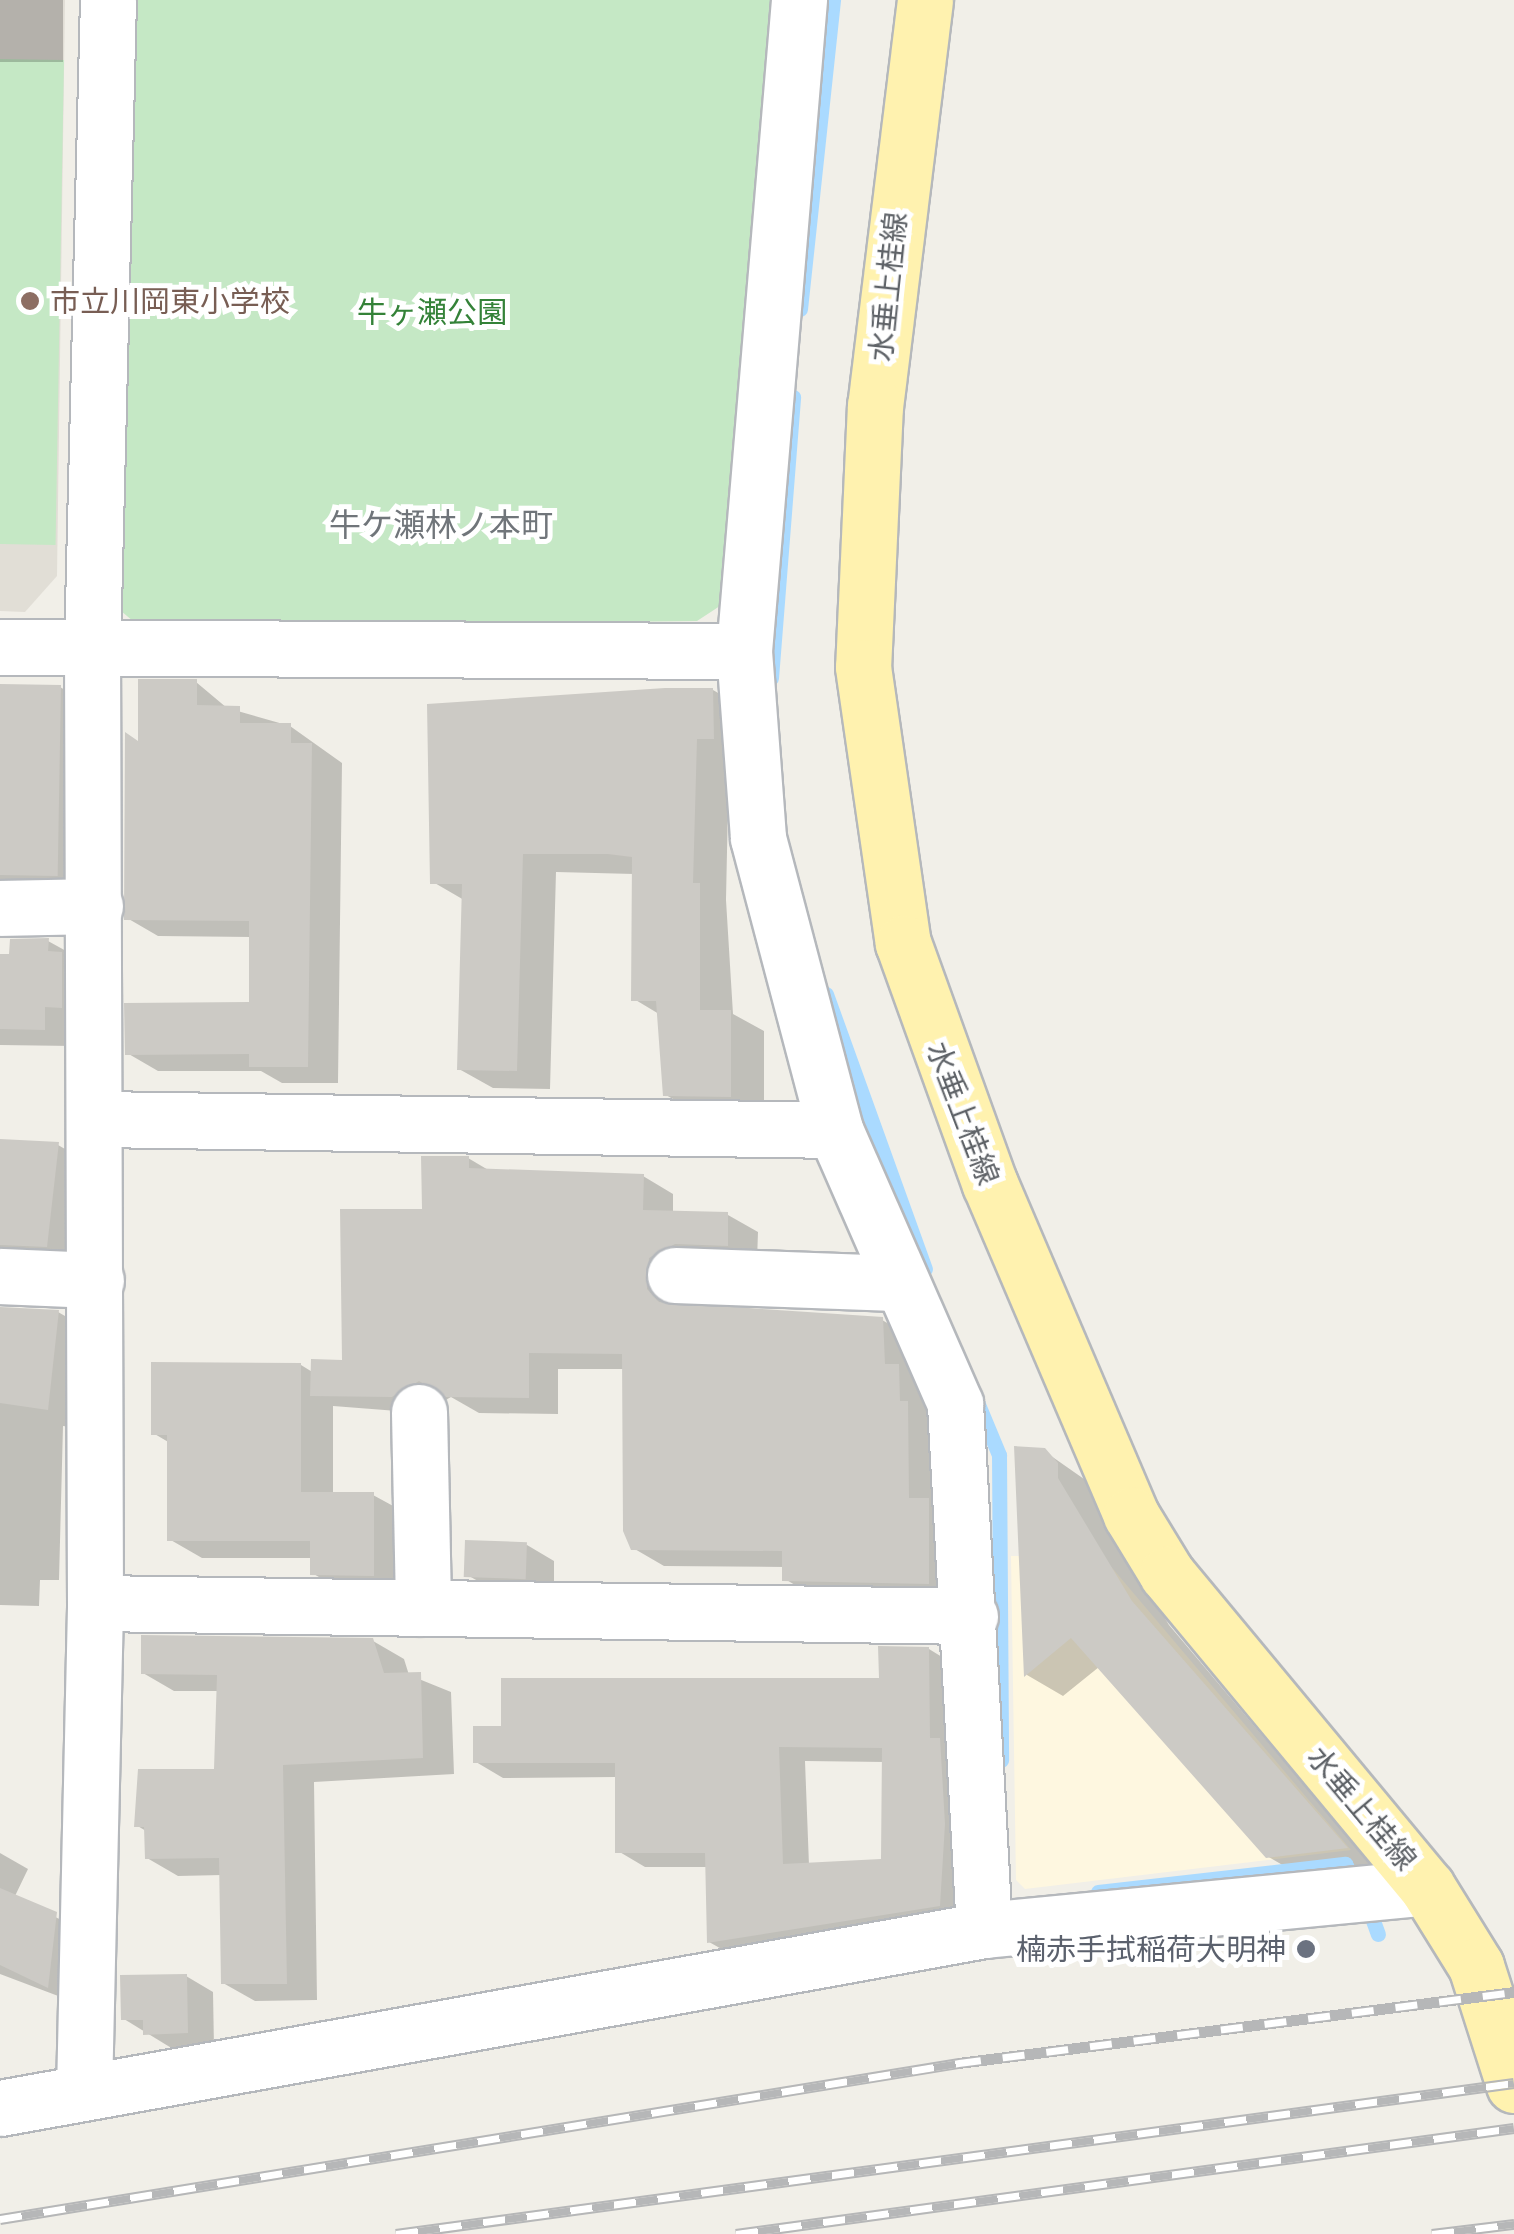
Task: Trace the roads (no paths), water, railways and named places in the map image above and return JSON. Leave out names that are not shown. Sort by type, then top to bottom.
[{"type":"main road","name":"水垂上桂線","points":[[926,0],[876,405],[863,667],[902,943],[990,1184],[1131,1515],[1167,1574],[1388,1890],[1476,1966],[1514,2084]]},
{"type":"street","points":[[84,2092],[96,1280],[92,648],[108,0]]},
{"type":"street","points":[[799,0],[744,651],[758,838],[835,1130],[895,1283],[955,1404],[970,1616],[984,1930]]},
{"type":"street","points":[[0,647],[744,651]]},
{"type":"street","points":[[0,908],[95,906]]},
{"type":"street","points":[[96,1119],[835,1130]]},
{"type":"street","points":[[675,1275],[895,1283]]},
{"type":"street","points":[[0,1276],[96,1280]]},
{"type":"street","points":[[419,1412],[424,1608]]},
{"type":"street","points":[[94,1602],[970,1616]]},
{"type":"street","points":[[0,2108],[984,1930],[1388,1890]]},
{"type":"waterway","points":[[800,309],[833,0]]},
{"type":"waterway","points":[[771,678],[793,397]]},
{"type":"waterway","points":[[826,994],[925,1269]]},
{"type":"waterway","points":[[975,1397],[999,1455],[1001,1760]]},
{"type":"waterway","points":[[1098,1892],[1345,1864],[1356,1884]]},
{"type":"waterway","points":[[1367,1904],[1378,1934]]},
{"type":"railway","points":[[0,2219],[959,2063],[1514,1992]]},
{"type":"railway","points":[[396,2234],[1514,2083]]},
{"type":"railway","points":[[736,2234],[1514,2128]]},
{"type":"railway","points":[[1432,2234],[1514,2224]]},
{"type":"place","name":"市立川岡東小学校","points":[[30,301]]},
{"type":"place","name":"楠赤手拭稲荷大明神","points":[[1306,1949]]},
{"type":"district","name":"牛ケ瀬林ノ本町","points":[[441,524]]},
{"type":"park label","name":"牛ヶ瀬公園","points":[[432,312]]}]
